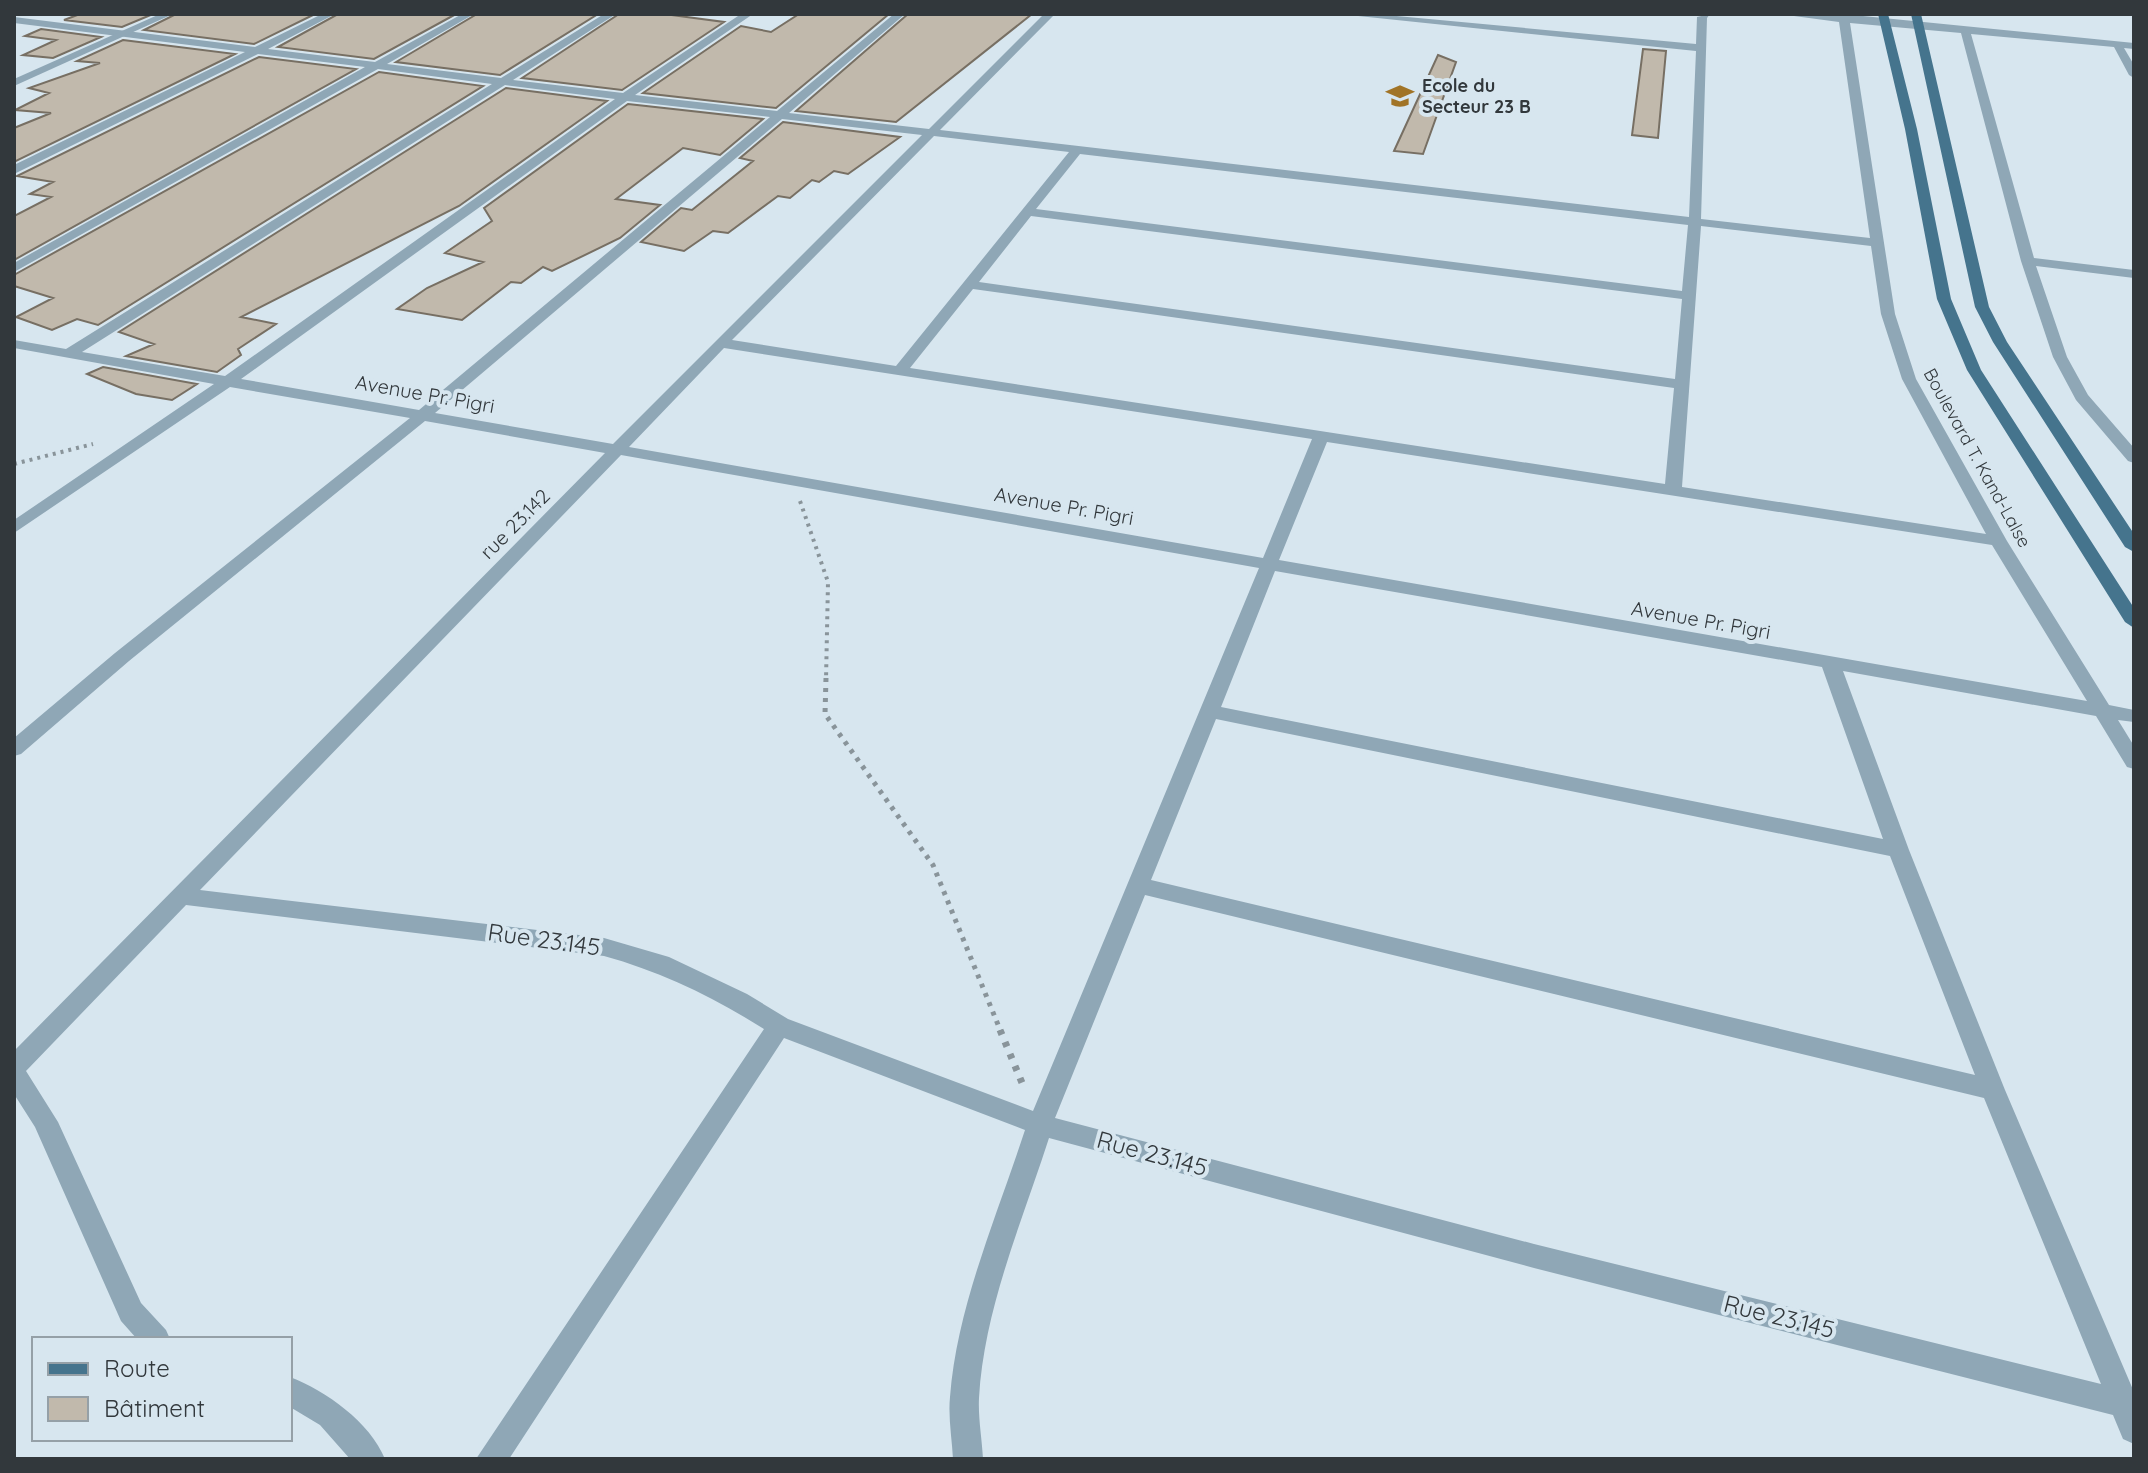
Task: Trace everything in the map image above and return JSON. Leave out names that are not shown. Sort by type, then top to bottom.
[{"type":"main road","points":[[1884,18],[1911,129],[1944,299],[1974,370],[2134,622]]},
{"type":"main road","points":[[1918,20],[1982,307],[2007,354],[2134,547]]},
{"type":"street","points":[[14,83],[168,14]]},
{"type":"street","points":[[14,170],[330,14]]},
{"type":"street","points":[[14,268],[469,14]]},
{"type":"street","points":[[68,354],[611,14]]},
{"type":"street","points":[[14,528],[227,382],[625,97],[748,14]]},
{"type":"street","points":[[14,749],[122,657],[422,416],[777,114],[900,14]]},
{"type":"street","name":"rue 23.142","points":[[14,1070],[721,343],[1050,14]]},
{"type":"street","points":[[1344,14],[1701,48]]},
{"type":"street","points":[[1673,491],[1695,222],[1702,17],[1705,14]]},
{"type":"street","points":[[1784,14],[1918,20],[1965,30],[2134,46]]},
{"type":"street","name":"Boulevard T. Kand-Lalse","points":[[1841,17],[1888,314],[1909,379],[1998,541],[2134,762]]},
{"type":"street","points":[[14,20],[625,97],[1877,243]]},
{"type":"street","points":[[1965,30],[2028,261],[2060,357],[2081,397],[2134,458]]},
{"type":"street","points":[[2117,44],[2134,75]]},
{"type":"street","points":[[899,372],[972,285],[1078,149]]},
{"type":"street","points":[[1029,212],[1688,296]]},
{"type":"street","points":[[2028,261],[2134,274]]},
{"type":"street","points":[[972,285],[1680,384]]},
{"type":"street","points":[[721,343],[1998,541]]},
{"type":"street","name":"Avenue Pr. Pigri","points":[[14,344],[2134,716]]},
{"type":"street","points":[[968,1459],[964,1399],[973,1342],[986,1290],[1040,1125],[1321,437]]},
{"type":"street","points":[[1831,665],[1898,850],[1993,1090],[2130,1404],[2134,1429]]},
{"type":"street","points":[[1210,711],[1898,850]]},
{"type":"street","points":[[1139,885],[1993,1090]]},
{"type":"street","name":"Rue 23.145","points":[[181,896],[604,947],[661,963],[739,1001],[779,1026],[1040,1125],[1534,1256],[2130,1404]]},
{"type":"street","points":[[491,1459],[779,1026]]},
{"type":"street","points":[[14,1070],[45,1122],[131,1312],[154,1337]]},
{"type":"street","points":[[292,1392],[330,1415],[370,1459]]},
{"type":"path","points":[[14,464],[102,442]]},
{"type":"path","points":[[793,481],[828,582],[825,714],[933,865],[1040,1125]]},
{"type":"building","points":[[80,14],[153,14],[122,27],[64,20]]},
{"type":"building","points":[[176,14],[315,14],[254,44],[144,30]]},
{"type":"building","points":[[338,14],[456,14],[374,59],[278,47]]},
{"type":"building","points":[[477,14],[598,14],[500,75],[396,62]]},
{"type":"building","points":[[619,14],[664,14],[724,22],[622,90],[522,78]]},
{"type":"building","points":[[799,14],[889,14],[776,108],[643,93],[741,26],[771,32]]},
{"type":"building","points":[[908,14],[1032,14],[896,122],[796,111]]},
{"type":"building","points":[[41,29],[101,37],[53,58],[23,55],[56,40],[25,36]]},
{"type":"building","points":[[123,40],[235,54],[14,162],[14,128],[51,113],[15,110],[49,93],[29,88],[100,63],[77,61]]},
{"type":"building","points":[[1643,49],[1666,51],[1658,138],[1632,135]]},
{"type":"building","points":[[1438,55],[1456,62],[1423,154],[1394,151]]},
{"type":"building","points":[[259,57],[356,69],[14,260],[14,216],[51,197],[30,194],[53,182],[17,176]]},
{"type":"building","points":[[379,72],[483,86],[98,325],[77,319],[52,330],[16,317],[53,298],[14,286],[14,275]]},
{"type":"building","points":[[506,88],[607,101],[459,206],[241,317],[276,324],[238,349],[241,355],[217,372],[126,356],[154,344],[119,332]]},
{"type":"building","points":[[628,104],[763,119],[720,155],[683,148],[616,199],[660,205],[620,238],[552,271],[543,267],[521,283],[511,282],[462,320],[397,309],[427,288],[483,262],[445,253],[492,221],[484,208]]},
{"type":"building","points":[[783,122],[900,137],[848,174],[834,171],[819,182],[812,180],[790,198],[778,196],[728,233],[713,231],[684,251],[641,242],[681,208],[692,210],[753,161],[740,158]]},
{"type":"building","points":[[103,367],[197,384],[172,400],[136,394],[87,374]]},
{"type":"place","name":"Ecole du Secteur 23 B","points":[[1400,96]]}]
